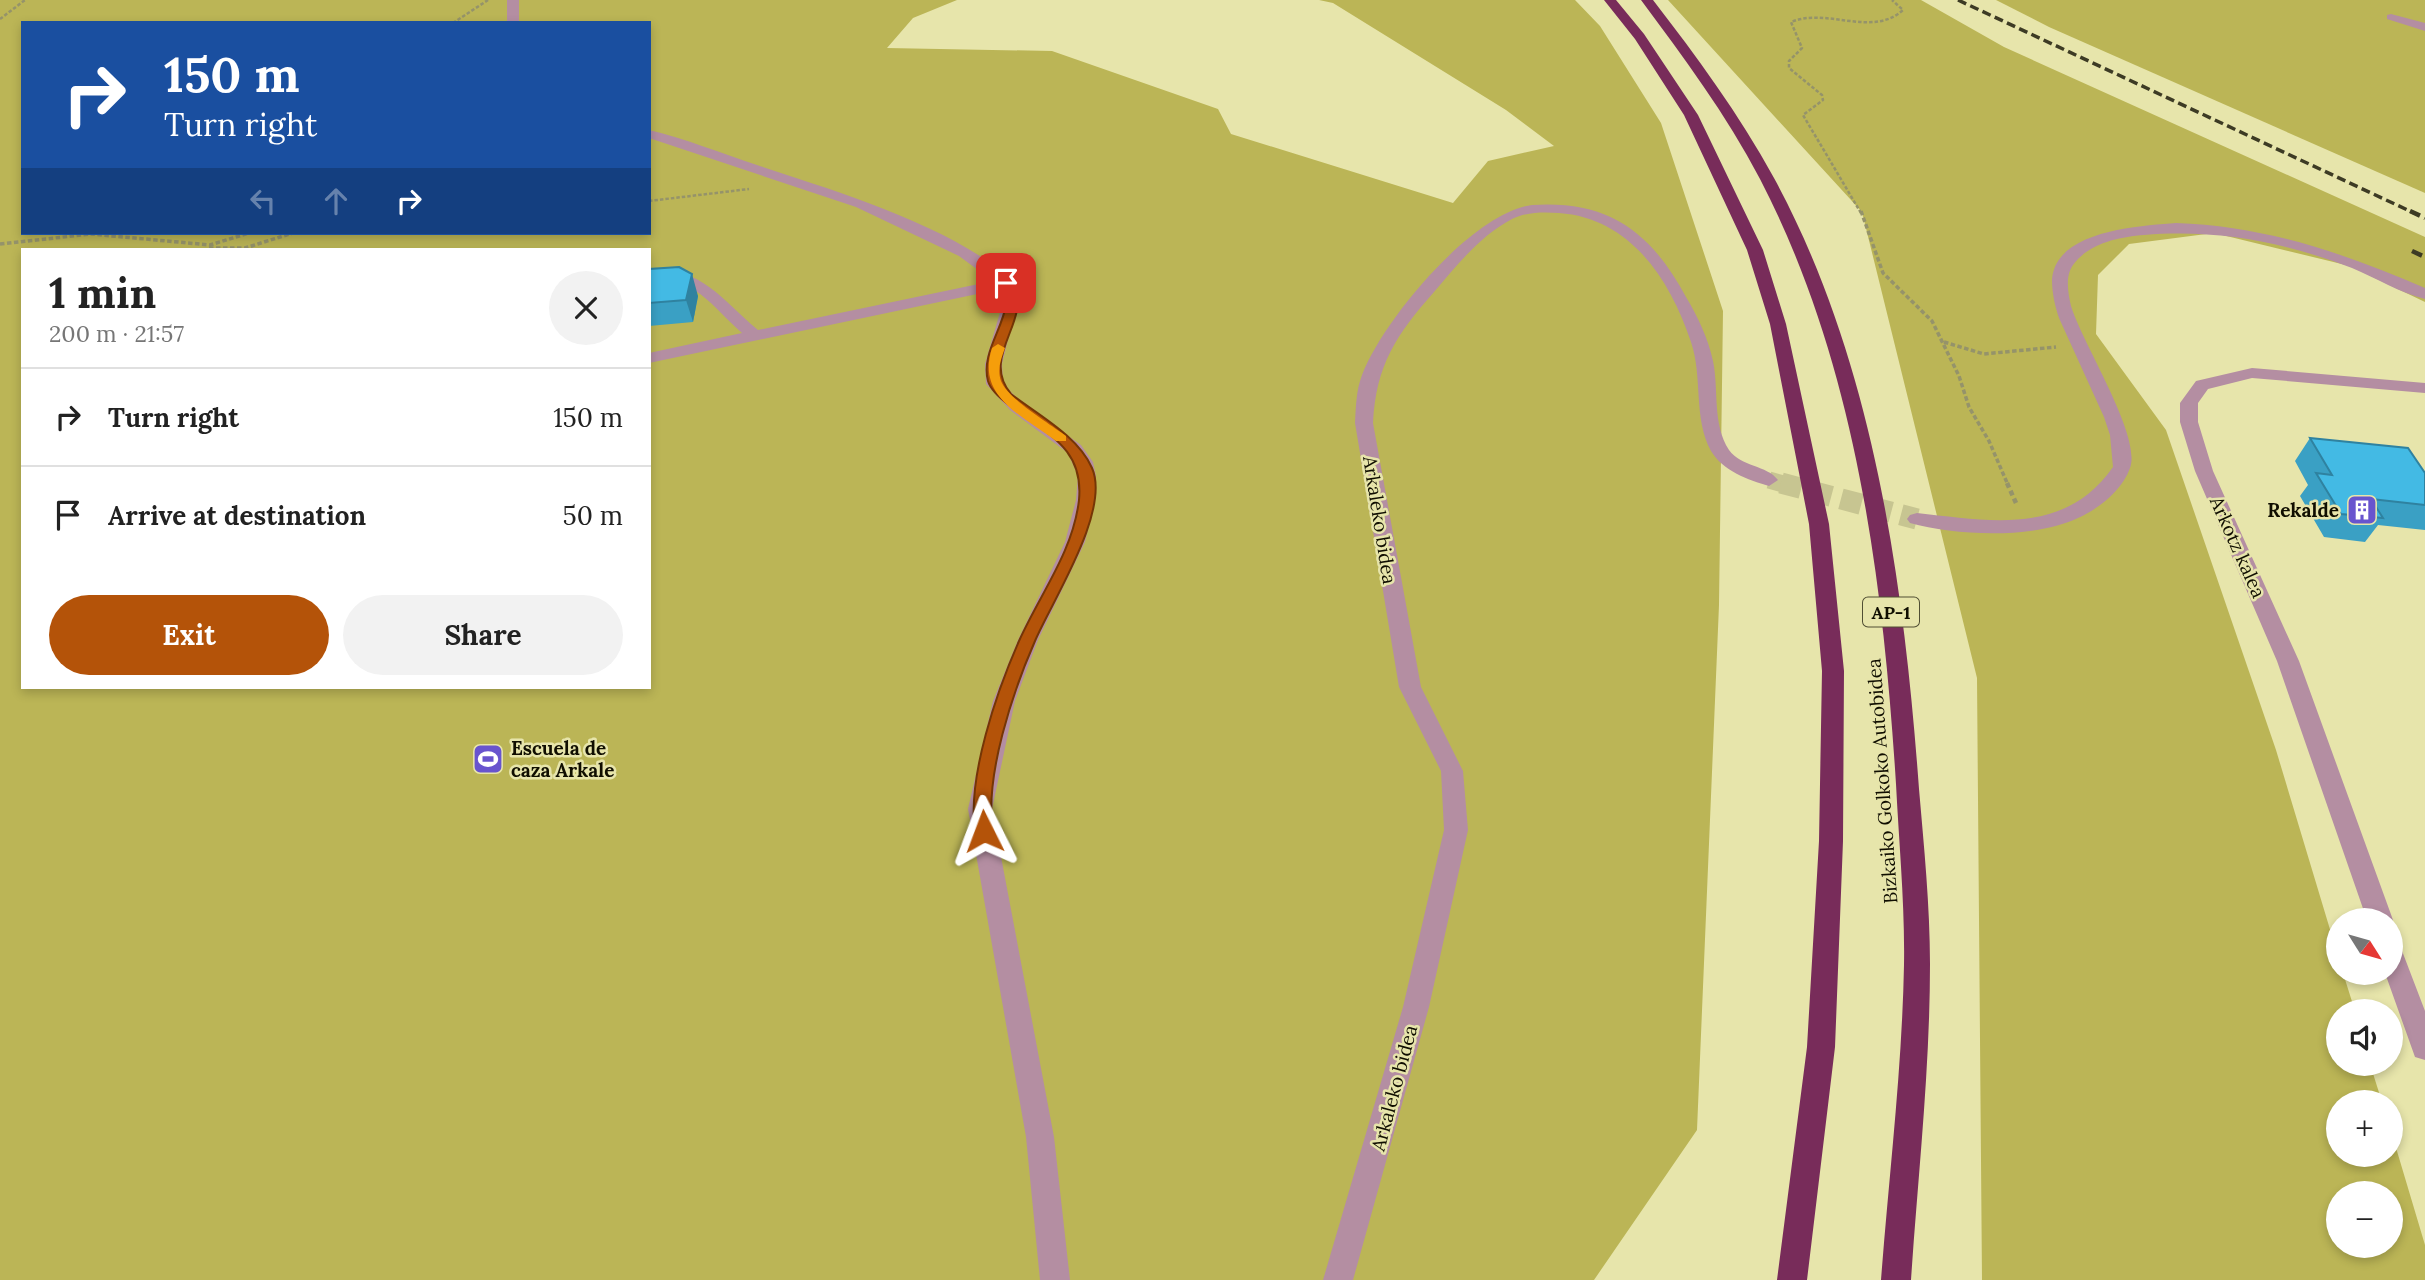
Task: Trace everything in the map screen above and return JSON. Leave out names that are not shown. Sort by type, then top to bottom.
[{"type":"highway","points":[[1610,0],[1640,37],[1691,115],[1755,250],[1784,350],[1819,524],[1833,671],[1831,841],[1821,1047],[1791,1280]]},
{"type":"highway","name":"Bizkaiko Golkoko Autobidea","points":[[1647,0],[1698,63],[1767,178],[1802,250],[1830,326],[1863,437],[1882,542],[1905,721],[1917,963],[1896,1280]]},
{"type":"street","points":[[513,0],[513,21]]},
{"type":"street","points":[[2391,17],[2425,27]]},
{"type":"street","points":[[651,135],[861,204],[964,253],[1006,283],[1012,291],[1012,305],[992,366],[995,384],[1006,397],[1076,451],[1087,471],[1086,501],[1079,540],[1026,642],[988,756],[981,809],[1040,1137],[1055,1280]]},
{"type":"street","name":"Arkaleko bidea","points":[[1338,1280],[1416,1007],[1456,830],[1452,771],[1410,687],[1364,423],[1367,387],[1393,334],[1422,296],[1481,233],[1509,215],[1529,209],[1571,209],[1613,222],[1629,231],[1650,253],[1693,327],[1704,357],[1706,414],[1721,451],[1742,469],[1769,480]]},
{"type":"street","points":[[1917,519],[2002,528],[2064,518],[2102,494],[2122,467],[2119,435],[2067,316],[2060,280],[2071,255],[2103,236],[2164,227],[2229,229],[2305,246],[2363,265],[2425,294]]},
{"type":"street","points":[[651,273],[686,275],[699,281],[731,317],[755,336]]},
{"type":"street","points":[[651,358],[1006,283]]},
{"type":"street","name":"Arkotz kalea","points":[[2376,908],[2288,661],[2204,471],[2189,422],[2189,404],[2202,385],[2252,373],[2425,388]]},
{"type":"street","points":[[2402,985],[2425,1048]]},
{"type":"path","points":[[0,19],[25,0]]},
{"type":"path","points":[[456,21],[488,0]]},
{"type":"path","points":[[1892,0],[1903,10],[1895,18],[1861,22],[1805,17],[1791,22],[1802,48],[1788,64],[1794,75],[1822,95],[1823,100],[1803,117],[1860,209],[1882,273],[1928,315],[1959,376],[1969,407],[1999,461],[2012,497],[2028,514],[2042,521]]},
{"type":"path","points":[[651,201],[752,189]]},
{"type":"path","points":[[0,244],[84,235]]},
{"type":"path","points":[[100,235],[185,247],[213,248]]},
{"type":"path","points":[[205,247],[245,235]]},
{"type":"path","points":[[245,248],[287,235]]},
{"type":"path","points":[[1942,342],[1969,352],[1984,354],[2050,347],[2084,354]]},
{"type":"shaded area","points":[[0,0],[957,0],[913,18],[887,48],[1052,51],[1218,109],[1231,134],[1453,203],[1488,161],[1554,146],[1506,110],[1333,3],[1319,0],[1575,0],[1600,26],[1661,123],[1723,311],[1719,605],[1697,1130],[1594,1280],[0,1280]]},
{"type":"shaded area","points":[[1668,0],[1921,0],[2004,47],[2425,237],[2425,302],[2350,266],[2214,233],[2129,244],[2098,275],[2096,334],[2166,430],[2276,750],[2326,916],[2326,985],[2347,985],[2351,999],[2326,999],[2326,1076],[2374,1076],[2378,1090],[2326,1090],[2326,1167],[2402,1167],[2425,1245],[2425,1280],[1982,1280],[1977,678],[1862,212]]},
{"type":"shaded area","points":[[1996,0],[2425,0],[2425,193],[2049,27]]},
{"type":"building","points":[[679,267],[692,274],[686,300],[651,303],[651,269]]},
{"type":"building","points":[[2310,438],[2408,448],[2425,473],[2425,505],[2371,499],[2383,518],[2341,514],[2316,473],[2332,475]]},
{"type":"tunnel","points":[[1769,480],[1787,485]]},
{"type":"tunnel","points":[[1781,483],[1917,519]]},
{"type":"railway","points":[[1958,0],[2414,213]]},
{"type":"railway","points":[[2410,211],[2425,218]]},
{"type":"railway","points":[[2412,251],[2425,257]]},
{"type":"slow traffic","points":[[998,348],[992,366],[995,384],[1006,397],[1061,439]]},
{"type":"place","name":"Rekalde","points":[[2362,510]]},
{"type":"place","name":"Escuela de caza Arkale","points":[[488,759]]},
{"type":"route","points":[[984,831],[981,809],[988,756],[1026,642],[1079,540],[1086,501],[1087,471],[1076,451],[1006,397],[995,384],[992,366],[1012,305],[1012,291],[1006,283]]}]
